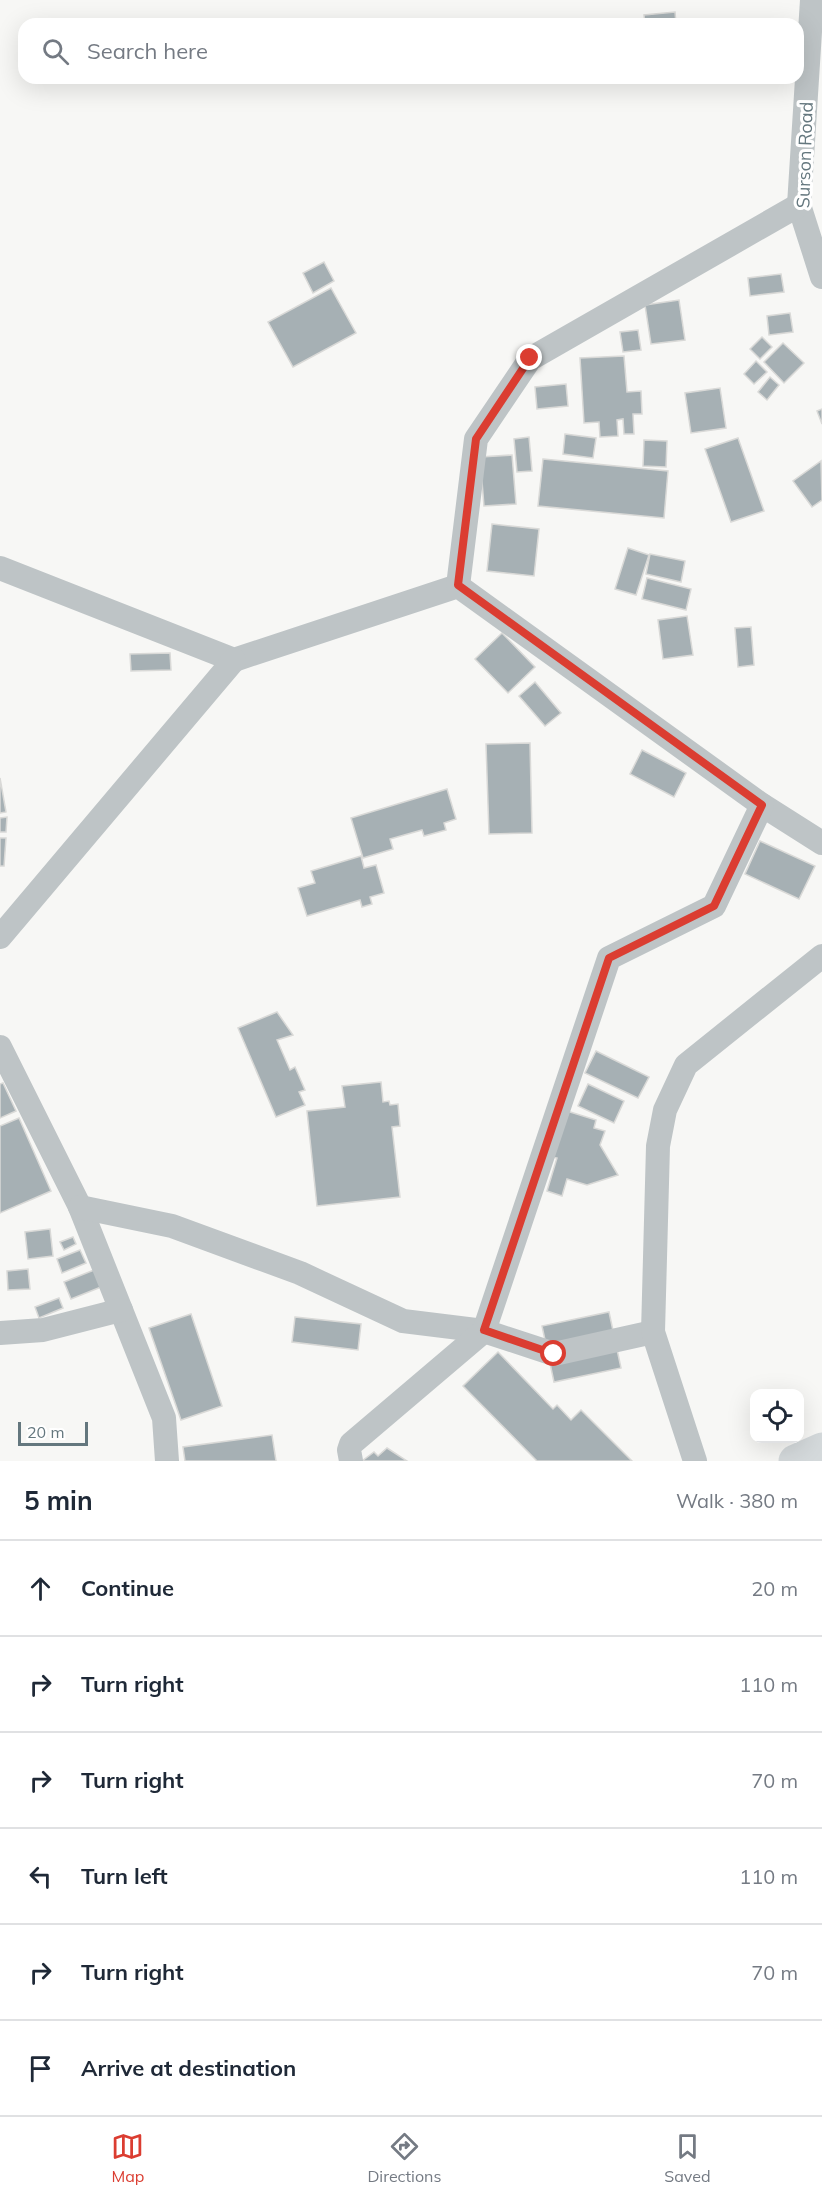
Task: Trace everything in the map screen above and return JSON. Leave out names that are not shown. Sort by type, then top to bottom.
[{"type":"main road","points":[[795,1461],[822,1449]]},
{"type":"street","name":"Surson Road","points":[[812,0],[799,206],[821,274]]},
{"type":"street","points":[[458,585],[476,439],[530,358],[799,206]]},
{"type":"street","points":[[0,568],[234,660]]},
{"type":"street","points":[[0,937],[234,660],[458,585]]},
{"type":"street","points":[[458,585],[762,805],[822,843]]},
{"type":"street","points":[[351,1461],[349,1450],[351,1444],[484,1330],[609,958],[714,906],[762,805]]},
{"type":"street","points":[[695,1461],[652,1332],[658,1146],[665,1110],[687,1065],[822,956]]},
{"type":"street","points":[[0,1047],[80,1207],[164,1418],[167,1461]]},
{"type":"street","points":[[80,1207],[172,1226],[300,1273],[403,1321],[484,1330],[554,1354],[652,1332]]},
{"type":"street","points":[[0,1333],[43,1330],[121,1310]]},
{"type":"building","points":[[675,12],[676,18],[644,18],[644,15]]},
{"type":"building","points":[[324,262],[334,281],[313,293],[303,273]]},
{"type":"building","points":[[781,274],[784,292],[750,296],[748,278]]},
{"type":"building","points":[[331,288],[356,333],[293,367],[268,322]]},
{"type":"building","points":[[679,300],[685,340],[651,344],[645,305]]},
{"type":"building","points":[[790,313],[793,332],[769,335],[767,316]]},
{"type":"building","points":[[638,330],[641,350],[623,352],[620,332]]},
{"type":"building","points":[[762,337],[772,347],[760,359],[750,349]]},
{"type":"building","points":[[783,343],[804,363],[784,383],[764,362]]},
{"type":"building","points":[[624,356],[627,392],[641,391],[642,414],[633,414],[634,434],[624,434],[623,419],[617,420],[618,436],[600,437],[599,422],[584,423],[580,358]]},
{"type":"building","points":[[756,361],[767,372],[754,384],[744,374]]},
{"type":"building","points":[[770,377],[779,385],[767,400],[758,392]]},
{"type":"building","points":[[566,384],[568,406],[537,409],[535,387]]},
{"type":"building","points":[[720,388],[726,428],[691,433],[685,393]]},
{"type":"building","points":[[822,409],[822,424],[817,411]]},
{"type":"building","points":[[565,434],[596,438],[593,458],[563,454]]},
{"type":"building","points":[[529,437],[532,471],[517,472],[514,439]]},
{"type":"building","points":[[738,438],[764,511],[731,522],[705,449]]},
{"type":"building","points":[[644,440],[667,441],[666,467],[643,466]]},
{"type":"building","points":[[512,455],[516,504],[484,506],[480,457]]},
{"type":"building","points":[[543,459],[668,471],[664,518],[538,506]]},
{"type":"building","points":[[821,461],[822,500],[812,507],[793,481]]},
{"type":"building","points":[[492,524],[539,529],[534,576],[487,571]]},
{"type":"building","points":[[628,548],[649,555],[636,595],[615,589]]},
{"type":"building","points":[[650,554],[685,561],[681,582],[646,574]]},
{"type":"building","points":[[647,578],[691,589],[686,610],[642,599]]},
{"type":"building","points":[[687,616],[693,655],[663,659],[658,620]]},
{"type":"building","points":[[751,627],[754,665],[738,667],[735,628]]},
{"type":"building","points":[[502,633],[535,667],[508,693],[475,659]]},
{"type":"building","points":[[170,653],[171,670],[131,671],[130,654]]},
{"type":"building","points":[[535,682],[561,713],[545,726],[519,696]]},
{"type":"building","points":[[530,743],[532,833],[489,834],[486,744]]},
{"type":"building","points":[[642,750],[686,773],[674,797],[630,774]]},
{"type":"building","points":[[0,778],[6,812],[0,813]]},
{"type":"building","points":[[447,789],[456,819],[444,823],[446,830],[424,836],[422,830],[390,839],[393,849],[363,858],[351,818]]},
{"type":"building","points":[[7,817],[6,832],[0,832],[0,818]]},
{"type":"building","points":[[0,838],[6,838],[4,866],[0,866]]},
{"type":"building","points":[[760,841],[815,866],[799,899],[745,874]]},
{"type":"building","points":[[361,856],[364,868],[376,865],[384,893],[370,897],[372,904],[362,907],[360,900],[307,916],[298,888],[315,883],[311,871]]},
{"type":"building","points":[[277,1012],[293,1035],[277,1040],[290,1070],[295,1067],[305,1090],[299,1092],[305,1105],[276,1117],[238,1028]]},
{"type":"building","points":[[596,1051],[649,1077],[638,1098],[585,1073]]},
{"type":"building","points":[[381,1082],[383,1102],[389,1101],[390,1105],[398,1104],[400,1126],[392,1127],[400,1197],[317,1206],[307,1111],[345,1107],[342,1086]]},
{"type":"building","points":[[3,1083],[16,1111],[0,1118],[0,1084]]},
{"type":"building","points":[[588,1084],[624,1101],[614,1123],[578,1106]]},
{"type":"building","points":[[567,1111],[596,1120],[594,1128],[605,1131],[600,1145],[618,1175],[587,1185],[567,1179],[562,1196],[547,1191],[557,1158],[552,1157]]},
{"type":"building","points":[[19,1118],[51,1191],[0,1213],[0,1126]]},
{"type":"building","points":[[50,1229],[53,1256],[28,1259],[25,1232]]},
{"type":"building","points":[[73,1237],[76,1244],[64,1250],[60,1242]]},
{"type":"building","points":[[80,1250],[86,1263],[62,1273],[57,1259]]},
{"type":"building","points":[[28,1269],[30,1289],[8,1290],[7,1271]]},
{"type":"building","points":[[94,1270],[101,1287],[71,1299],[64,1282]]},
{"type":"building","points":[[59,1298],[63,1308],[39,1318],[35,1307]]},
{"type":"building","points":[[609,1312],[621,1368],[554,1382],[542,1326]]},
{"type":"building","points":[[191,1314],[222,1406],[181,1420],[149,1328]]},
{"type":"building","points":[[295,1317],[361,1324],[358,1350],[292,1342]]},
{"type":"building","points":[[498,1352],[553,1409],[557,1405],[571,1420],[581,1410],[632,1461],[537,1461],[463,1386]]},
{"type":"building","points":[[272,1435],[276,1461],[185,1461],[183,1447]]},
{"type":"building","points":[[387,1448],[407,1461],[362,1461],[374,1452],[378,1456]]},
{"type":"route","points":[[530,358],[476,439],[458,585],[762,805],[714,906],[609,958],[484,1330],[554,1354]]}]
